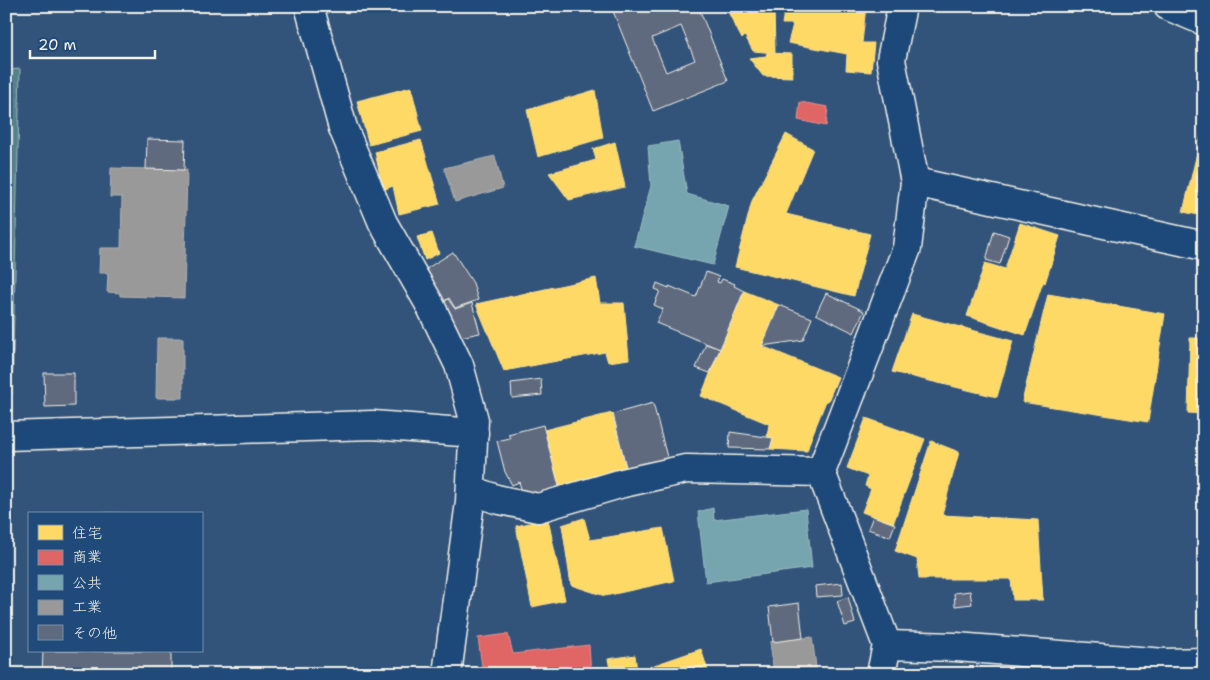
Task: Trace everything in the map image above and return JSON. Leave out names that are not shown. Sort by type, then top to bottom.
[{"type":"street","points":[[309,6],[343,128],[382,223],[429,303],[459,365],[474,420],[471,490],[447,674]]},
{"type":"street","points":[[881,674],[887,645],[821,472],[907,248],[915,182],[891,60],[902,6]]},
{"type":"street","points":[[1168,6],[1204,21]]},
{"type":"street","points":[[915,182],[1204,246]]},
{"type":"street","points":[[6,436],[373,425],[474,433]]},
{"type":"street","points":[[471,490],[496,500],[538,508],[623,483],[686,469],[821,472]]},
{"type":"street","points":[[887,645],[956,647],[1166,663],[1204,662]]},
{"type":"green space","points":[[20,69],[12,394],[6,394],[6,70]]},
{"type":"building: 住宅","points":[[725,6],[774,6],[775,53],[753,51],[745,36],[742,39]]},
{"type":"building: 住宅","points":[[785,6],[866,6],[862,43],[874,43],[871,72],[846,70],[847,54],[788,43],[793,24],[782,24]]},
{"type":"building: 住宅","points":[[767,53],[792,54],[792,77],[763,76],[749,58],[766,56]]},
{"type":"building: 住宅","points":[[411,87],[422,131],[369,145],[357,101]]},
{"type":"building: 住宅","points":[[595,90],[603,138],[538,157],[527,110]]},
{"type":"building: 住宅","points":[[1204,123],[1204,216],[1183,212]]},
{"type":"building: 住宅","points":[[786,134],[813,149],[786,214],[870,234],[854,296],[735,267],[752,201]]},
{"type":"building: 住宅","points":[[421,140],[440,204],[399,214],[393,186],[383,190],[375,152]]},
{"type":"building: 住宅","points":[[615,142],[625,187],[569,200],[549,173],[596,160],[593,149]]},
{"type":"building: 住宅","points":[[1020,223],[1060,236],[1045,283],[1043,282],[1025,335],[967,316],[985,263],[1005,269]]},
{"type":"building: 住宅","points":[[432,233],[439,253],[425,260],[417,237]]},
{"type":"building: 住宅","points":[[596,278],[600,303],[624,303],[629,359],[608,362],[605,352],[504,371],[476,304]]},
{"type":"building: 住宅","points":[[744,291],[779,305],[762,346],[838,377],[828,401],[826,401],[807,451],[770,449],[773,438],[767,436],[769,424],[701,396]]},
{"type":"building: 住宅","points":[[1048,294],[1165,314],[1148,422],[1022,402]]},
{"type":"building: 住宅","points":[[912,314],[1013,341],[997,397],[892,372]]},
{"type":"building: 住宅","points":[[1190,338],[1204,338],[1204,414],[1188,413]]},
{"type":"building: 住宅","points":[[612,413],[627,471],[560,490],[544,430]]},
{"type":"building: 住宅","points":[[866,418],[925,439],[893,524],[862,512],[871,489],[865,486],[868,476],[847,468]]},
{"type":"building: 住宅","points":[[931,441],[959,452],[942,515],[1038,520],[1043,600],[1013,600],[1011,579],[919,579],[917,559],[895,551]]},
{"type":"building: 住宅","points":[[584,518],[590,540],[663,528],[674,581],[605,596],[571,585],[562,525]]},
{"type":"building: 住宅","points":[[548,519],[565,600],[532,607],[516,526]]},
{"type":"building: 住宅","points":[[701,649],[709,674],[611,674],[608,659],[635,655],[637,671]]},
{"type":"building: 商業","points":[[800,102],[828,107],[826,126],[798,120]]},
{"type":"building: 商業","points":[[508,634],[513,654],[589,645],[591,674],[483,674],[478,638]]},
{"type":"building: 公共","points":[[678,141],[687,194],[729,206],[713,265],[634,246],[651,186],[648,146]]},
{"type":"building: 公共","points":[[713,508],[714,520],[806,509],[812,568],[706,582],[698,512]]},
{"type":"building: 工業","points":[[495,156],[503,188],[455,202],[444,168]]},
{"type":"building: 工業","points":[[111,168],[187,170],[184,298],[120,296],[120,293],[107,292],[108,273],[99,273],[100,248],[121,248],[122,197],[110,197]]},
{"type":"building: 工業","points":[[157,338],[183,338],[183,398],[156,398]]},
{"type":"building: 工業","points":[[812,637],[817,674],[774,674],[770,642]]},
{"type":"building: その他","points":[[611,6],[698,6],[728,81],[653,111]],"holes":[[[681,26],[695,60],[666,72],[652,38]]]},
{"type":"building: その他","points":[[147,139],[185,140],[184,170],[146,169]]},
{"type":"building: その他","points":[[994,231],[1009,236],[1000,264],[986,260]]},
{"type":"building: その他","points":[[453,252],[473,283],[478,300],[455,308],[449,298],[441,303],[421,272]]},
{"type":"building: その他","points":[[706,272],[719,277],[717,282],[720,283],[722,279],[735,284],[734,286],[744,291],[720,349],[656,323],[663,309],[654,305],[660,291],[655,289],[657,283],[696,297]]},
{"type":"building: その他","points":[[826,293],[864,311],[854,333],[816,314]]},
{"type":"building: その他","points":[[448,299],[455,309],[472,303],[480,333],[460,337],[442,304]]},
{"type":"building: その他","points":[[779,305],[812,318],[803,340],[762,346]]},
{"type":"building: その他","points":[[706,344],[720,349],[710,373],[696,368]]},
{"type":"building: その他","points":[[44,373],[74,373],[74,406],[45,407]]},
{"type":"building: その他","points":[[541,379],[542,395],[512,398],[511,383]]},
{"type":"building: その他","points":[[653,403],[668,461],[627,471],[613,414]]},
{"type":"building: その他","points":[[543,425],[560,490],[564,492],[523,495],[519,482],[512,485],[505,472],[497,441],[510,438],[508,434]]},
{"type":"building: その他","points":[[730,432],[773,438],[770,449],[729,448]]},
{"type":"building: その他","points":[[873,516],[895,524],[890,537],[868,529]]},
{"type":"building: その他","points":[[842,583],[843,595],[816,597],[815,586]]},
{"type":"building: その他","points":[[970,591],[972,604],[955,606],[954,593]]},
{"type":"building: その他","points":[[848,597],[855,623],[845,626],[837,601]]},
{"type":"building: その他","points":[[799,603],[803,638],[773,642],[769,607]]},
{"type":"building: その他","points":[[43,652],[171,652],[171,674],[42,674]]}]
